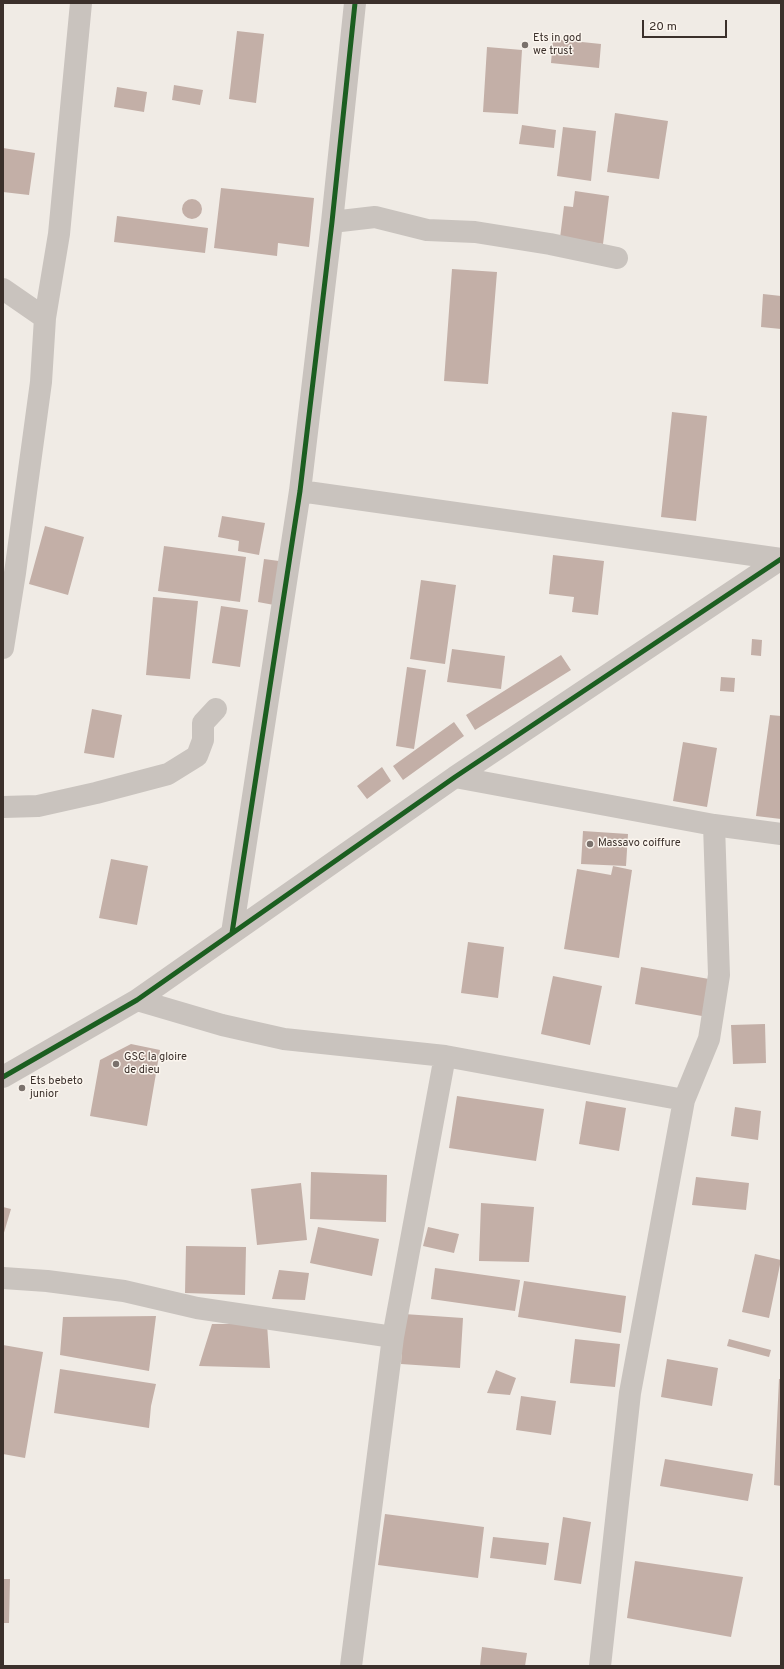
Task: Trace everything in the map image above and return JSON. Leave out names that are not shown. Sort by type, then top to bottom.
[{"type":"street","points":[[3,648],[9,572],[41,382],[45,318],[59,234],[81,3]]},
{"type":"street","points":[[232,932],[300,491],[332,222],[355,3]]},
{"type":"street","points":[[332,222],[375,217],[427,230],[476,232],[550,244],[617,258]]},
{"type":"street","points":[[3,289],[45,318]]},
{"type":"street","points":[[300,491],[781,559]]},
{"type":"street","points":[[3,1077],[137,1000],[455,777],[781,559]]},
{"type":"street","points":[[3,807],[38,806],[96,793],[168,774],[197,756],[203,740],[203,723],[216,709]]},
{"type":"street","points":[[455,777],[714,825],[781,834]]},
{"type":"street","points":[[600,1666],[630,1393],[684,1100],[709,1039],[719,975],[714,825]]},
{"type":"street","points":[[137,1000],[222,1025],[284,1039],[445,1056],[684,1100]]},
{"type":"street","points":[[351,1666],[393,1337],[445,1056]]},
{"type":"street","points":[[3,1278],[47,1281],[124,1292],[197,1308],[393,1337]]},
{"type":"building","points":[[237,31],[264,34],[256,103],[229,99]]},
{"type":"building","points":[[553,39],[601,44],[599,68],[551,63]]},
{"type":"building","points":[[487,47],[522,50],[518,114],[483,112]]},
{"type":"building","points":[[174,85],[203,90],[200,105],[172,100]]},
{"type":"building","points":[[117,87],[147,92],[144,112],[114,107]]},
{"type":"building","points":[[615,113],[668,121],[659,179],[607,172]]},
{"type":"building","points":[[522,125],[556,130],[554,148],[519,144]]},
{"type":"building","points":[[563,127],[596,131],[591,181],[557,176]]},
{"type":"building","points":[[3,148],[35,153],[29,195],[3,192]]},
{"type":"building","points":[[221,188],[314,198],[309,247],[278,243],[277,256],[214,248]]},
{"type":"building","points":[[575,191],[609,196],[603,244],[560,238],[564,206],[573,207]]},
{"type":"building","points":[[188,199],[196,199],[202,205],[202,213],[196,219],[188,219],[182,213],[182,205]]},
{"type":"building","points":[[117,216],[208,228],[205,253],[114,242]]},
{"type":"building","points":[[452,269],[497,272],[488,384],[444,381]]},
{"type":"building","points":[[763,294],[781,296],[781,329],[761,327]]},
{"type":"building","points":[[672,412],[707,416],[696,521],[661,517]]},
{"type":"building","points":[[222,516],[265,523],[259,555],[238,551],[239,541],[218,537]]},
{"type":"building","points":[[45,526],[84,537],[68,595],[29,584]]},
{"type":"building","points":[[164,546],[246,557],[240,602],[158,591]]},
{"type":"building","points":[[553,555],[604,561],[598,615],[572,612],[574,597],[549,594]]},
{"type":"building","points":[[264,559],[279,561],[274,605],[258,602]]},
{"type":"building","points":[[421,580],[456,585],[445,664],[410,659]]},
{"type":"building","points":[[153,597],[198,601],[190,679],[146,675]]},
{"type":"building","points":[[221,606],[248,610],[240,667],[212,663]]},
{"type":"building","points":[[752,639],[762,640],[761,656],[751,655]]},
{"type":"building","points":[[452,649],[505,656],[501,689],[447,682]]},
{"type":"building","points":[[561,655],[571,670],[475,730],[466,715]]},
{"type":"building","points":[[407,667],[426,670],[414,749],[396,746]]},
{"type":"building","points":[[721,677],[735,678],[734,692],[720,691]]},
{"type":"building","points":[[92,709],[122,715],[114,758],[84,753]]},
{"type":"building","points":[[770,715],[781,716],[781,819],[756,816]]},
{"type":"building","points":[[454,722],[464,736],[403,780],[393,766]]},
{"type":"building","points":[[683,742],[717,748],[707,807],[673,801]]},
{"type":"building","points":[[382,767],[391,781],[367,799],[357,786]]},
{"type":"building","points":[[583,831],[628,834],[626,866],[581,864]]},
{"type":"building","points":[[111,859],[148,866],[137,925],[99,918]]},
{"type":"building","points":[[613,866],[632,870],[619,958],[564,949],[577,869],[611,875]]},
{"type":"building","points":[[468,942],[504,947],[498,998],[461,993]]},
{"type":"building","points":[[641,967],[709,979],[702,1016],[635,1004]]},
{"type":"building","points":[[553,976],[602,986],[590,1045],[541,1034]]},
{"type":"building","points":[[765,1024],[766,1063],[733,1064],[731,1025]]},
{"type":"building","points":[[131,1044],[160,1050],[147,1126],[90,1116],[100,1060]]},
{"type":"building","points":[[457,1096],[544,1109],[536,1161],[449,1148]]},
{"type":"building","points":[[586,1101],[626,1108],[619,1151],[579,1144]]},
{"type":"building","points":[[735,1107],[761,1111],[758,1140],[731,1136]]},
{"type":"building","points":[[311,1172],[387,1175],[386,1222],[310,1219]]},
{"type":"building","points":[[696,1177],[749,1183],[746,1210],[692,1205]]},
{"type":"building","points":[[301,1183],[307,1240],[257,1245],[251,1189]]},
{"type":"building","points":[[481,1203],[534,1207],[529,1262],[479,1261]]},
{"type":"building","points":[[3,1207],[11,1209],[3,1236]]},
{"type":"building","points":[[318,1227],[379,1239],[372,1276],[310,1263]]},
{"type":"building","points":[[428,1227],[459,1234],[454,1253],[423,1246]]},
{"type":"building","points":[[186,1246],[246,1247],[245,1295],[185,1293]]},
{"type":"building","points":[[755,1254],[781,1260],[769,1318],[742,1312]]},
{"type":"building","points":[[435,1268],[520,1280],[515,1311],[431,1299]]},
{"type":"building","points":[[279,1270],[309,1273],[305,1300],[272,1299]]},
{"type":"building","points":[[524,1281],[626,1296],[621,1333],[518,1317]]},
{"type":"building","points":[[404,1314],[463,1318],[460,1368],[401,1364]]},
{"type":"building","points":[[156,1316],[149,1371],[60,1355],[63,1317]]},
{"type":"building","points":[[212,1324],[267,1324],[270,1368],[199,1366]]},
{"type":"building","points":[[575,1339],[620,1344],[615,1387],[570,1383]]},
{"type":"building","points":[[729,1339],[771,1350],[769,1357],[727,1346]]},
{"type":"building","points":[[3,1345],[43,1352],[25,1458],[3,1454]]},
{"type":"building","points":[[667,1359],[718,1368],[712,1406],[661,1397]]},
{"type":"building","points":[[60,1369],[156,1384],[151,1406],[149,1428],[54,1413]]},
{"type":"building","points":[[496,1370],[516,1378],[510,1395],[487,1393]]},
{"type":"building","points":[[779,1379],[781,1379],[781,1486],[774,1485]]},
{"type":"building","points":[[521,1396],[556,1401],[551,1435],[516,1430]]},
{"type":"building","points":[[665,1459],[753,1474],[748,1501],[660,1486]]},
{"type":"building","points":[[385,1514],[484,1527],[478,1578],[378,1565]]},
{"type":"building","points":[[563,1517],[591,1522],[581,1584],[554,1580]]},
{"type":"building","points":[[493,1537],[549,1543],[546,1565],[490,1558]]},
{"type":"building","points":[[635,1561],[743,1577],[731,1637],[627,1618]]},
{"type":"building","points":[[3,1579],[10,1579],[9,1623],[3,1623]]},
{"type":"building","points":[[482,1647],[527,1653],[525,1666],[480,1666]]},
{"type":"cycle path","points":[[232,933],[300,491],[332,222],[355,3]]},
{"type":"cycle path","points":[[3,1077],[137,1000],[455,777],[781,559]]},
{"type":"place","name":"Ets in god we trust","points":[[525,45]]},
{"type":"place","name":"Massavo coiffure","points":[[590,844]]},
{"type":"place","name":"GSC la gloire de dieu","points":[[116,1064]]},
{"type":"place","name":"Ets bebeto junior","points":[[22,1088]]}]
